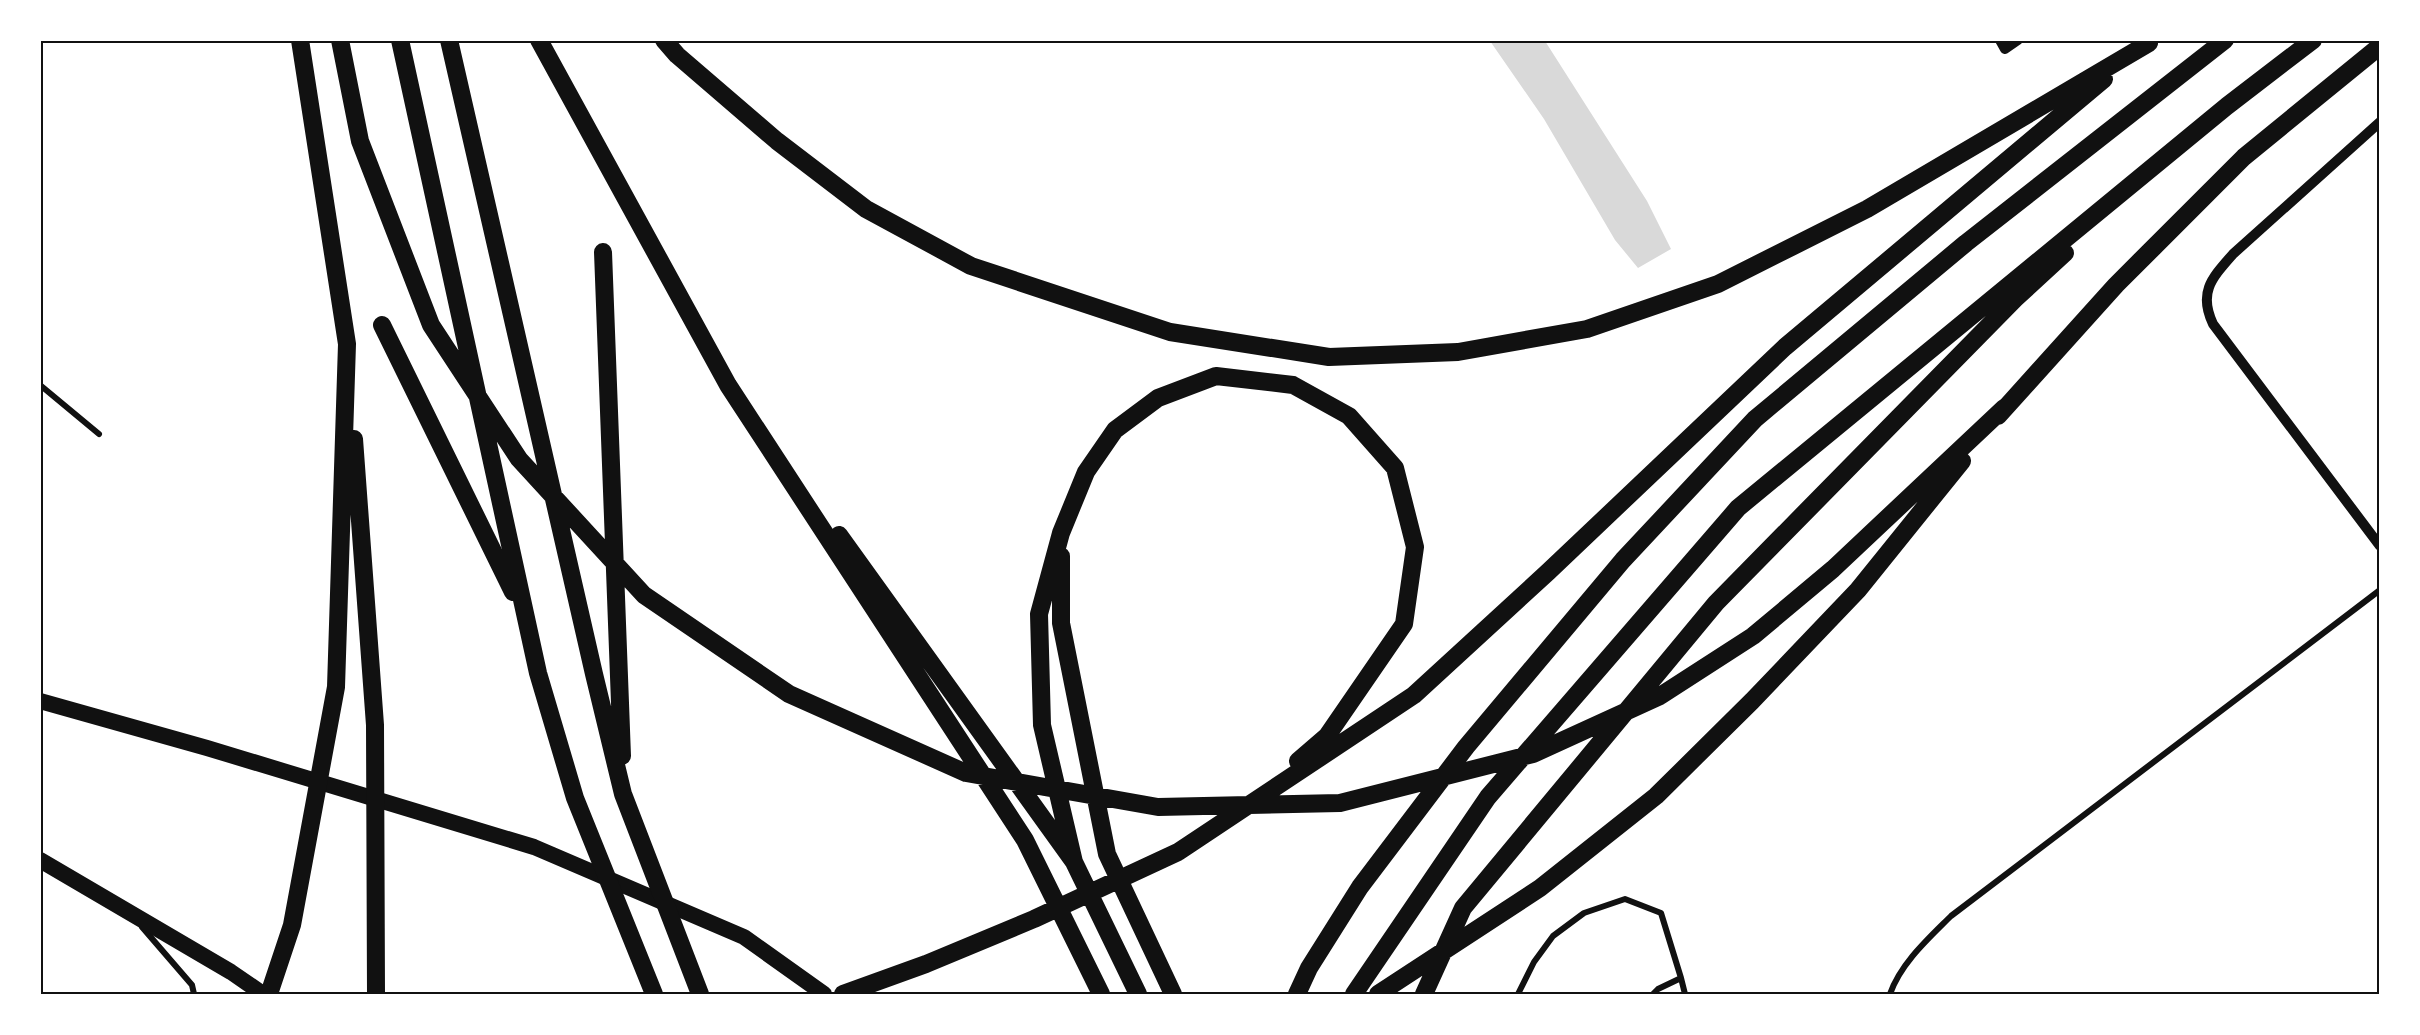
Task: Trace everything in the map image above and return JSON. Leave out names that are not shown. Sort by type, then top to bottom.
[{"type":"highway","points":[[300,40],[347,344],[375,725],[376,994]]},
{"type":"highway","points":[[340,40],[360,141],[431,325],[519,459],[644,595],[789,694],[966,773],[1158,807],[1340,803],[1533,754],[1660,696],[1753,636],[1833,569],[2004,408]]},
{"type":"highway","points":[[400,40],[538,673],[575,798],[654,994]]},
{"type":"highway","points":[[449,40],[623,794],[699,992]]},
{"type":"highway","points":[[539,40],[728,385],[1025,840],[1101,994]]},
{"type":"highway","points":[[664,40],[676,55],[777,141],[866,209],[971,266],[1170,332],[1329,357],[1458,352],[1587,329],[1718,284],[1867,209],[2150,42]]},
{"type":"highway","points":[[1297,994],[1309,968],[1360,887],[1466,747],[1623,561],[1755,419],[1966,243],[2226,40]]},
{"type":"highway","points":[[1354,994],[1488,797],[1738,508],[2227,106],[2313,40]]},
{"type":"highway","points":[[843,994],[926,964],[1034,919],[1178,852],[1413,695],[1548,572],[1785,347],[2150,42]]},
{"type":"highway","points":[[1378,994],[1540,888],[1656,796],[1752,701],[1858,590],[2004,408],[2116,285],[2244,157],[2379,46]]},
{"type":"highway","points":[[1424,994],[1463,908],[1716,603],[2015,299],[2227,106]]},
{"type":"highway","points":[[603,252],[623,794]]},
{"type":"highway","points":[[382,325],[526,618]]},
{"type":"highway","points":[[269,994],[292,925],[336,687],[347,344]]},
{"type":"highway","points":[[1074,862],[1042,724],[1039,614],[1061,533],[1086,472],[1115,430],[1158,398],[1216,375],[1293,385],[1349,416],[1395,468],[1415,547],[1404,624],[1327,736],[1230,818]]},
{"type":"highway","points":[[728,385],[906,624],[1074,862],[1138,994]]},
{"type":"highway","points":[[1061,533],[1061,623],[1074,700],[1107,854],[1173,994]]},
{"type":"highway","points":[[40,700],[207,748],[534,848],[744,937],[824,994]]},
{"type":"highway","points":[[40,860],[231,972],[263,994]]},
{"type":"street","points":[[2000,40],[2005,49],[2018,40]]},
{"type":"street","points":[[2379,122],[2233,254],[2216,273],[2206,297],[2207,311],[2213,324],[2379,546]]},
{"type":"street","points":[[40,385],[99,434]]},
{"type":"street","points":[[1890,994],[1895,981],[1920,947],[1951,916],[2379,590]]},
{"type":"street","points":[[1518,994],[1534,962],[1553,936],[1584,913],[1625,899],[1661,913],[1685,994]]},
{"type":"street","points":[[130,913],[192,985],[194,994]]},
{"type":"street","points":[[1653,994],[1681,978]]},
{"type":"shaded area","points":[[1490,41],[1545,41],[1647,201],[1671,249],[1638,268],[1615,240],[1544,119]]}]
